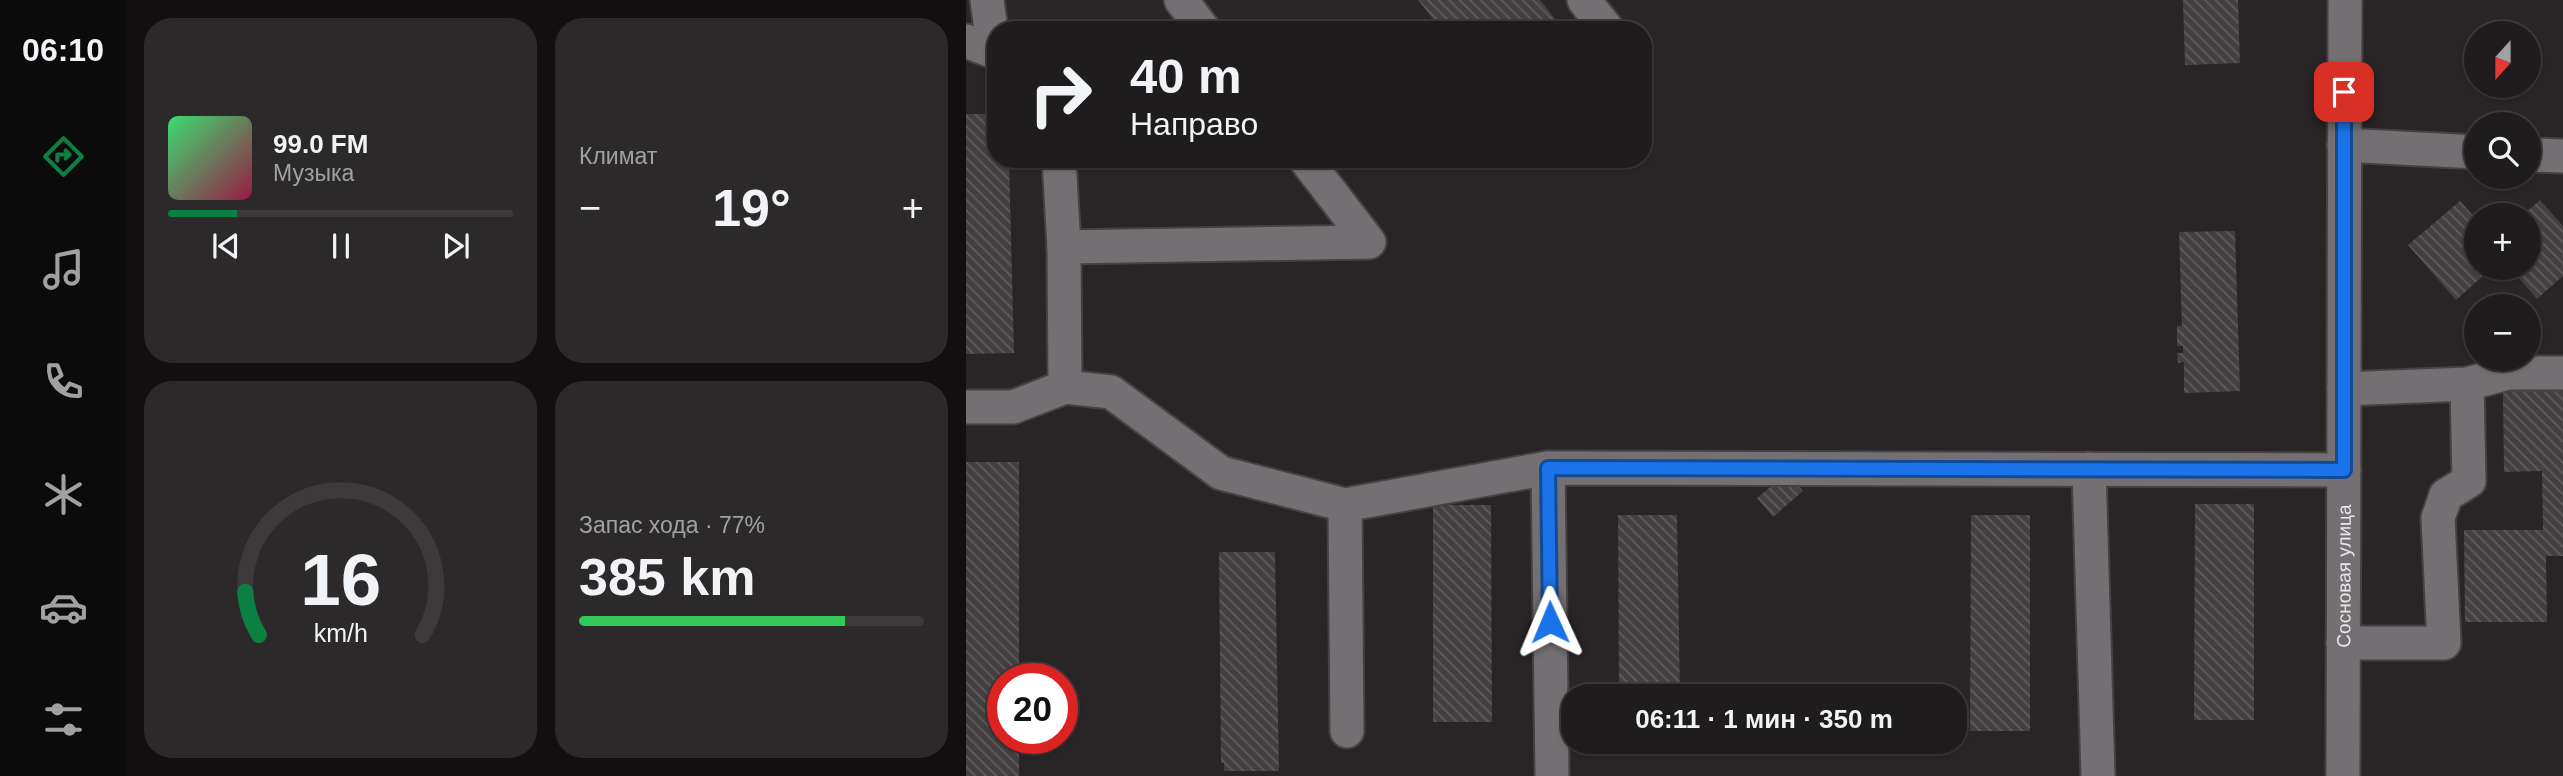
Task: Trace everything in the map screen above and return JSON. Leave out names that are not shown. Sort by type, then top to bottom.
[{"type":"street","points":[[985,48],[987,0]]},
{"type":"street","points":[[1181,0],[1197,21]]},
{"type":"street","points":[[1584,0],[1601,21]]},
{"type":"street","name":"Сосновая улица","points":[[2343,776],[2345,0]]},
{"type":"street","points":[[2343,145],[2464,151]]},
{"type":"street","points":[[2541,155],[2563,156]]},
{"type":"street","points":[[1060,168],[1064,247],[1065,387]]},
{"type":"street","points":[[1064,247],[1369,243],[1312,168]]},
{"type":"street","points":[[2344,389],[2467,384],[2508,373],[2563,373]]},
{"type":"street","points":[[2343,643],[2444,643],[2438,518],[2446,495],[2469,481],[2467,384]]},
{"type":"street","points":[[966,407],[1013,407],[1065,387],[1111,392],[1221,473],[1345,505],[1548,468],[2344,470]]},
{"type":"street","points":[[1548,468],[1552,776]]},
{"type":"street","points":[[2089,469],[2098,776]]},
{"type":"street","points":[[1345,505],[1347,731]]},
{"type":"building","points":[[1418,0],[1540,0],[1557,21],[1435,21]]},
{"type":"building","points":[[2183,0],[2238,0],[2240,63],[2185,65]]},
{"type":"building","points":[[966,114],[987,114],[987,168],[1009,168],[1014,353],[966,354]]},
{"type":"building","points":[[2540,200],[2563,226],[2563,276],[2541,295],[2533,294],[2520,280],[2541,280],[2541,203],[2537,203]]},
{"type":"building","points":[[2460,201],[2464,206],[2464,280],[2478,280],[2456,300],[2408,245]]},
{"type":"building","points":[[2235,231],[2240,391],[2184,393],[2184,362],[2178,363],[2177,353],[2183,353],[2183,346],[2177,346],[2177,326],[2182,326],[2179,232]]},
{"type":"building","points":[[2563,389],[2563,556],[2546,556],[2547,622],[2465,622],[2464,530],[2543,530],[2542,471],[2504,472],[2503,390]]},
{"type":"building","points":[[966,462],[1019,462],[1019,663],[987,663],[987,754],[1019,754],[1019,776],[966,776]]},
{"type":"building","points":[[1787,473],[1803,491],[1773,517],[1757,498]]},
{"type":"building","points":[[2195,504],[2254,504],[2254,720],[2194,720]]},
{"type":"building","points":[[1433,505],[1491,505],[1492,722],[1433,722]]},
{"type":"building","points":[[1618,515],[1677,515],[1680,684],[1619,684]]},
{"type":"building","points":[[1971,515],[2030,515],[2030,731],[1970,731]]},
{"type":"building","points":[[1219,552],[1275,552],[1279,771],[1224,771],[1224,763],[1221,763]]},
{"type":"route","points":[[1550,622],[1548,468],[2344,470],[2344,92]]}]
